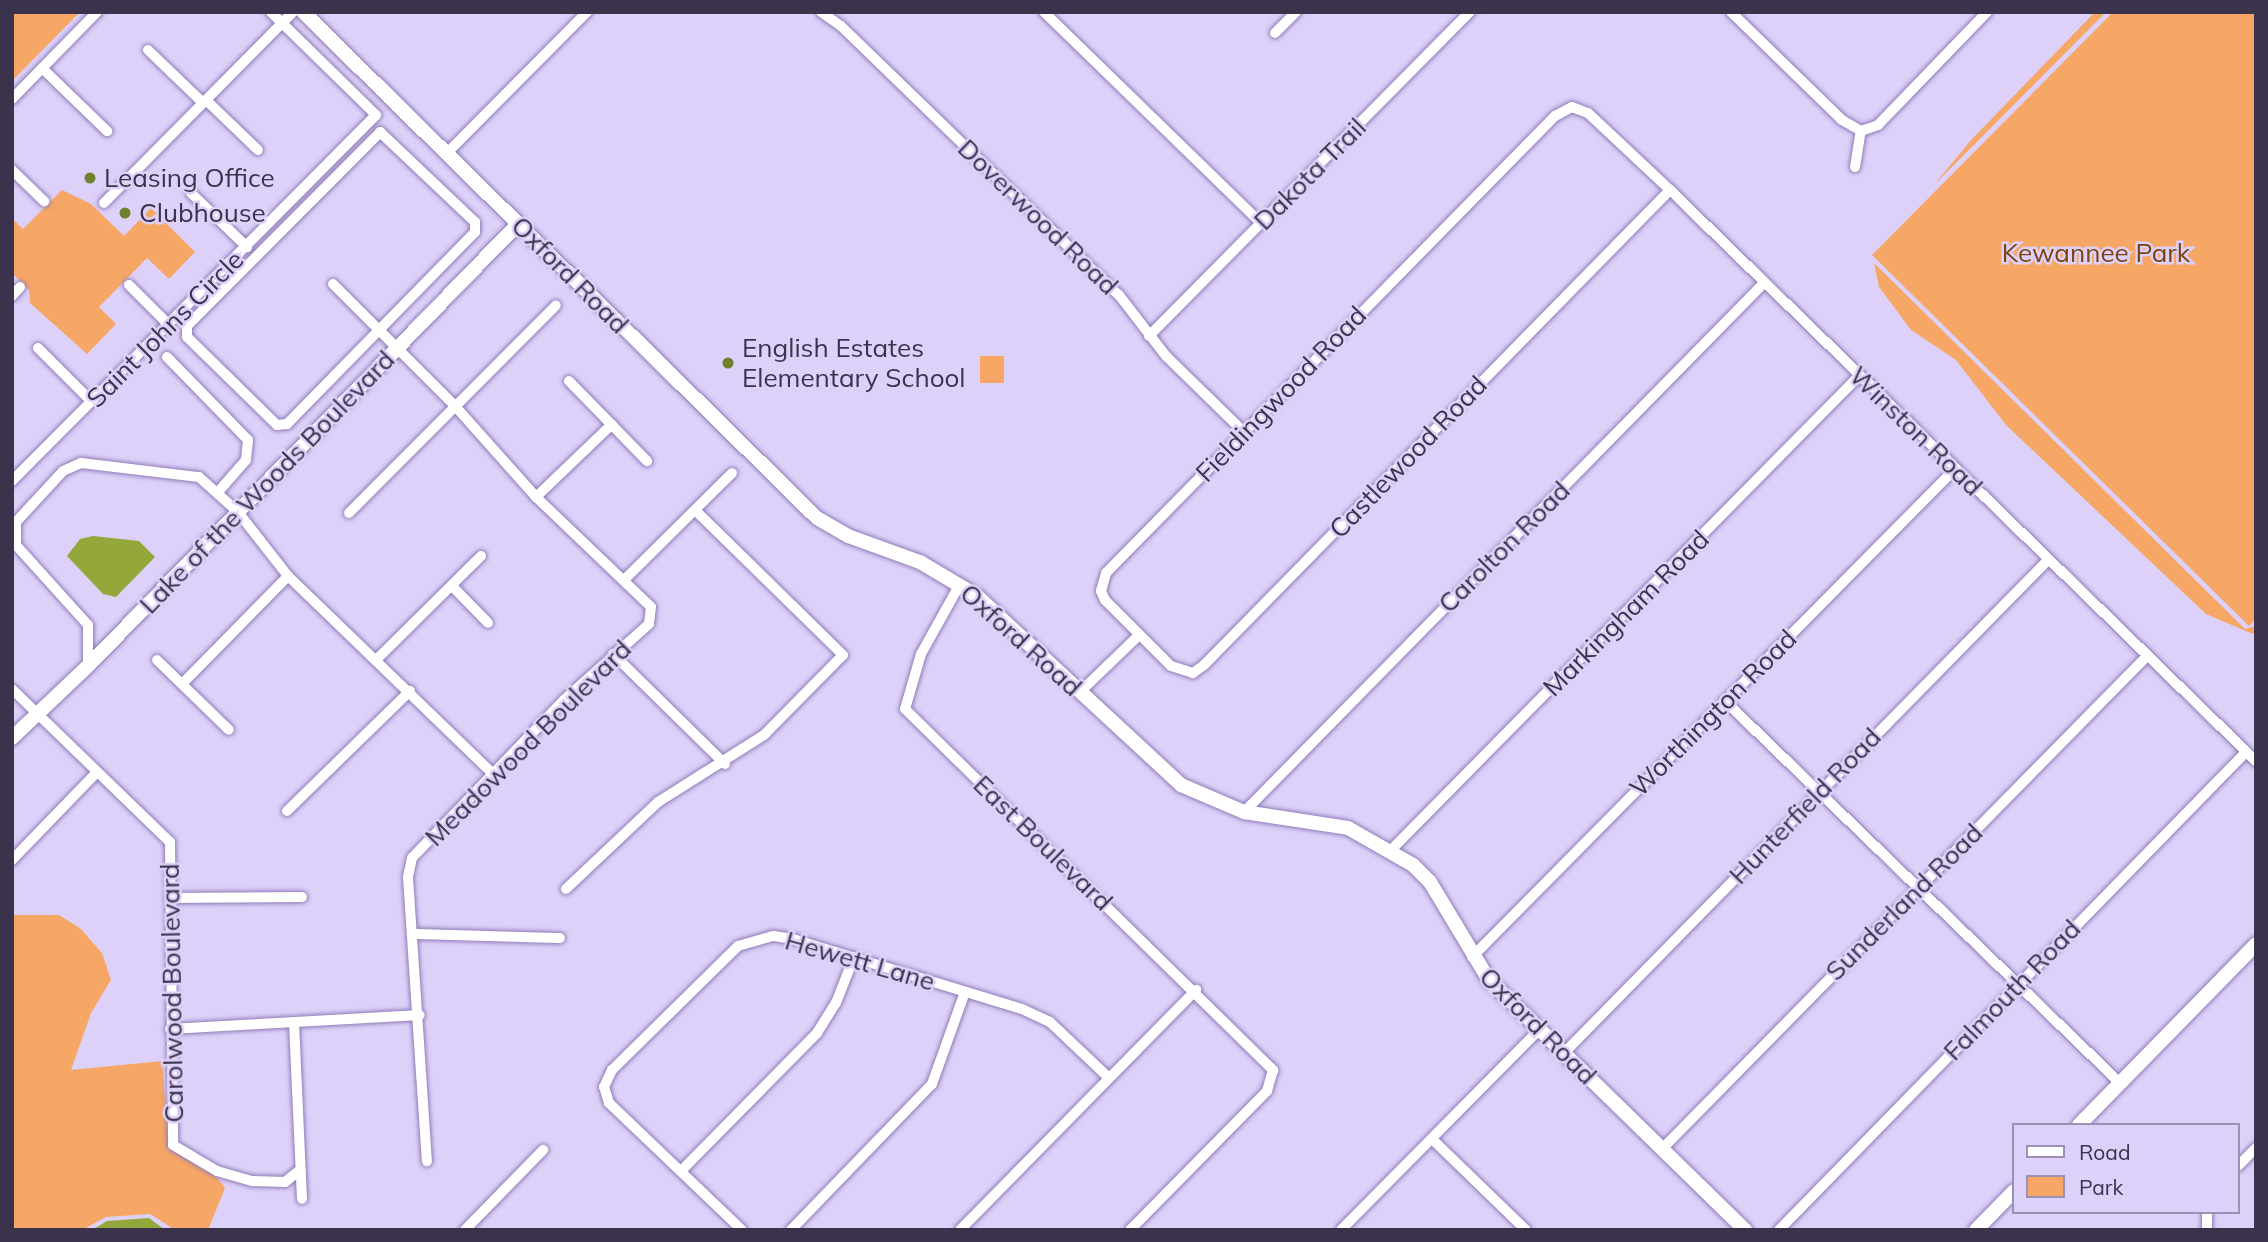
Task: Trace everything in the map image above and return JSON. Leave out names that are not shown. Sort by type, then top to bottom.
[{"type":"street","points":[[12,99],[97,12]]},
{"type":"street","points":[[271,12],[376,115]]},
{"type":"street","points":[[104,203],[293,12]]},
{"type":"street","name":"Oxford Road","points":[[303,12],[817,518],[848,536],[920,562],[960,584],[1181,785],[1244,811],[1348,828],[1392,849],[1430,883],[1472,957],[1539,1030],[1745,1230]]},
{"type":"street","points":[[447,153],[587,12]]},
{"type":"street","name":"Doverwood Road","points":[[821,12],[841,26],[1119,296],[1149,336],[1244,432]]},
{"type":"street","points":[[1044,12],[1261,223]]},
{"type":"street","points":[[1275,33],[1296,12]]},
{"type":"street","name":"Dakota Trail","points":[[1149,336],[1470,12]]},
{"type":"street","points":[[1731,12],[1842,120],[1861,131],[1878,125],[1987,12]]},
{"type":"street","points":[[148,50],[258,150]]},
{"type":"street","points":[[42,68],[107,131]]},
{"type":"street","name":"Saint Johns Circle","points":[[12,481],[392,100]]},
{"type":"street","name":"Winston Road","points":[[1572,107],[1588,113],[1670,190],[2256,761]]},
{"type":"street","name":"Fieldingwood Road","points":[[1139,635],[1105,600],[1102,579],[1555,116],[1572,107]]},
{"type":"street","points":[[1854,167],[1861,131]]},
{"type":"street","points":[[380,132],[477,226],[380,330],[282,426],[185,332],[380,132]]},
{"type":"street","points":[[12,170],[44,201]]},
{"type":"street","name":"Castlewood Road","points":[[1139,635],[1181,673],[1193,673],[1204,665],[1670,190]]},
{"type":"street","points":[[191,192],[247,247]]},
{"type":"street","name":"Lake of the Woods Boulevard","points":[[12,738],[88,666],[519,224]]},
{"type":"street","name":"Carolton Road","points":[[1244,811],[1764,283]]},
{"type":"street","name":"Meadowood Boulevard","points":[[333,284],[455,406],[536,497],[651,607],[649,624],[613,654],[412,858],[408,877],[420,1015],[427,1161]]},
{"type":"street","points":[[129,285],[168,324]]},
{"type":"street","points":[[349,513],[556,304]]},
{"type":"street","points":[[38,348],[92,402]]},
{"type":"street","points":[[167,357],[248,440],[246,460],[219,491]]},
{"type":"street","name":"Markingham Road","points":[[1392,849],[1859,376]]},
{"type":"street","points":[[569,381],[647,461]]},
{"type":"street","points":[[536,497],[612,424]]},
{"type":"street","points":[[88,666],[91,636],[85,617],[16,545],[12,532],[16,522],[63,471],[80,463],[199,477],[219,491],[238,512],[288,576],[378,658],[494,775]]},
{"type":"street","name":"Worthington Road","points":[[1472,957],[1955,469]]},
{"type":"street","points":[[624,580],[732,473]]},
{"type":"street","points":[[566,889],[658,802],[725,764],[764,735],[843,655],[695,510]]},
{"type":"street","points":[[378,658],[453,587],[481,556]]},
{"type":"street","name":"Hunterfield Road","points":[[1563,1053],[2048,560]]},
{"type":"street","points":[[183,683],[288,576]]},
{"type":"street","name":"East Boulevard","points":[[960,584],[921,654],[905,709],[1270,1063],[1274,1077],[1267,1091],[1130,1230]]},
{"type":"street","points":[[453,587],[488,622]]},
{"type":"street","points":[[1080,692],[1139,635]]},
{"type":"street","points":[[613,654],[725,764]]},
{"type":"street","name":"Sunderland Road","points":[[1662,1149],[2147,656]]},
{"type":"street","points":[[157,660],[229,730]]},
{"type":"street","name":"Carolwood Boulevard","points":[[12,689],[95,774],[170,842],[170,1029],[177,1149],[217,1171],[253,1181],[285,1182],[300,1170]]},
{"type":"street","points":[[287,811],[410,691]]},
{"type":"street","points":[[1725,702],[2120,1083]]},
{"type":"street","name":"Falmouth Road","points":[[1779,1230],[2246,752]]},
{"type":"street","points":[[12,860],[95,774]]},
{"type":"street","points":[[170,898],[302,897]]},
{"type":"street","points":[[414,934],[561,938]]},
{"type":"street","name":"Hewett Lane","points":[[681,1171],[609,1103],[604,1087],[612,1070],[738,946],[774,936],[854,957],[1041,1016],[1109,1078]]},
{"type":"street","points":[[2081,1123],[2256,944]]},
{"type":"street","points":[[742,1230],[681,1171],[817,1033],[836,1003],[854,957]]},
{"type":"street","points":[[960,1230],[1196,990]]},
{"type":"street","points":[[791,1230],[932,1084],[965,992]]},
{"type":"street","points":[[170,1029],[420,1015]]},
{"type":"street","points":[[294,1023],[302,1199]]},
{"type":"street","points":[[1341,1230],[1539,1030]]},
{"type":"street","points":[[1432,1139],[1526,1230]]},
{"type":"street","points":[[2240,1164],[2256,1148]]},
{"type":"street","points":[[465,1230],[543,1150]]},
{"type":"street","points":[[1984,1227],[2012,1193]]},
{"type":"green space","points":[[12,12],[80,12],[12,81]]},
{"type":"green space","points":[[2095,12],[2106,12],[1934,185],[1972,139]]},
{"type":"green space","name":"Kewannee Park","points":[[2113,12],[2256,12],[2256,619],[2249,626],[1872,255]]},
{"type":"green space","points":[[62,190],[91,204],[124,236],[151,208],[195,252],[169,279],[147,258],[99,307],[116,324],[87,354],[30,303],[29,290],[12,273],[12,218],[23,229]]},
{"type":"green space","points":[[1874,263],[2245,629],[2256,626],[2253,634],[2206,614],[2006,425],[1956,360],[1911,330],[1879,287]]},
{"type":"green space","points":[[980,356],[1004,356],[1004,383],[980,383]]},
{"type":"green space","points":[[12,915],[59,915],[81,929],[102,953],[111,980],[91,1013],[71,1070],[162,1061],[169,1148],[216,1176],[225,1188],[208,1230],[175,1230],[150,1214],[106,1217],[82,1230],[12,1230]]},
{"type":"shaded area","points":[[93,536],[139,541],[155,557],[116,597],[103,594],[67,556],[80,539]]},
{"type":"shaded area","points":[[149,1218],[165,1230],[92,1230],[107,1221]]},
{"type":"place","name":"Leasing Office","points":[[90,178]]},
{"type":"place","name":"Clubhouse","points":[[125,213]]},
{"type":"place","name":"English Estates Elementary School","points":[[728,363]]}]
